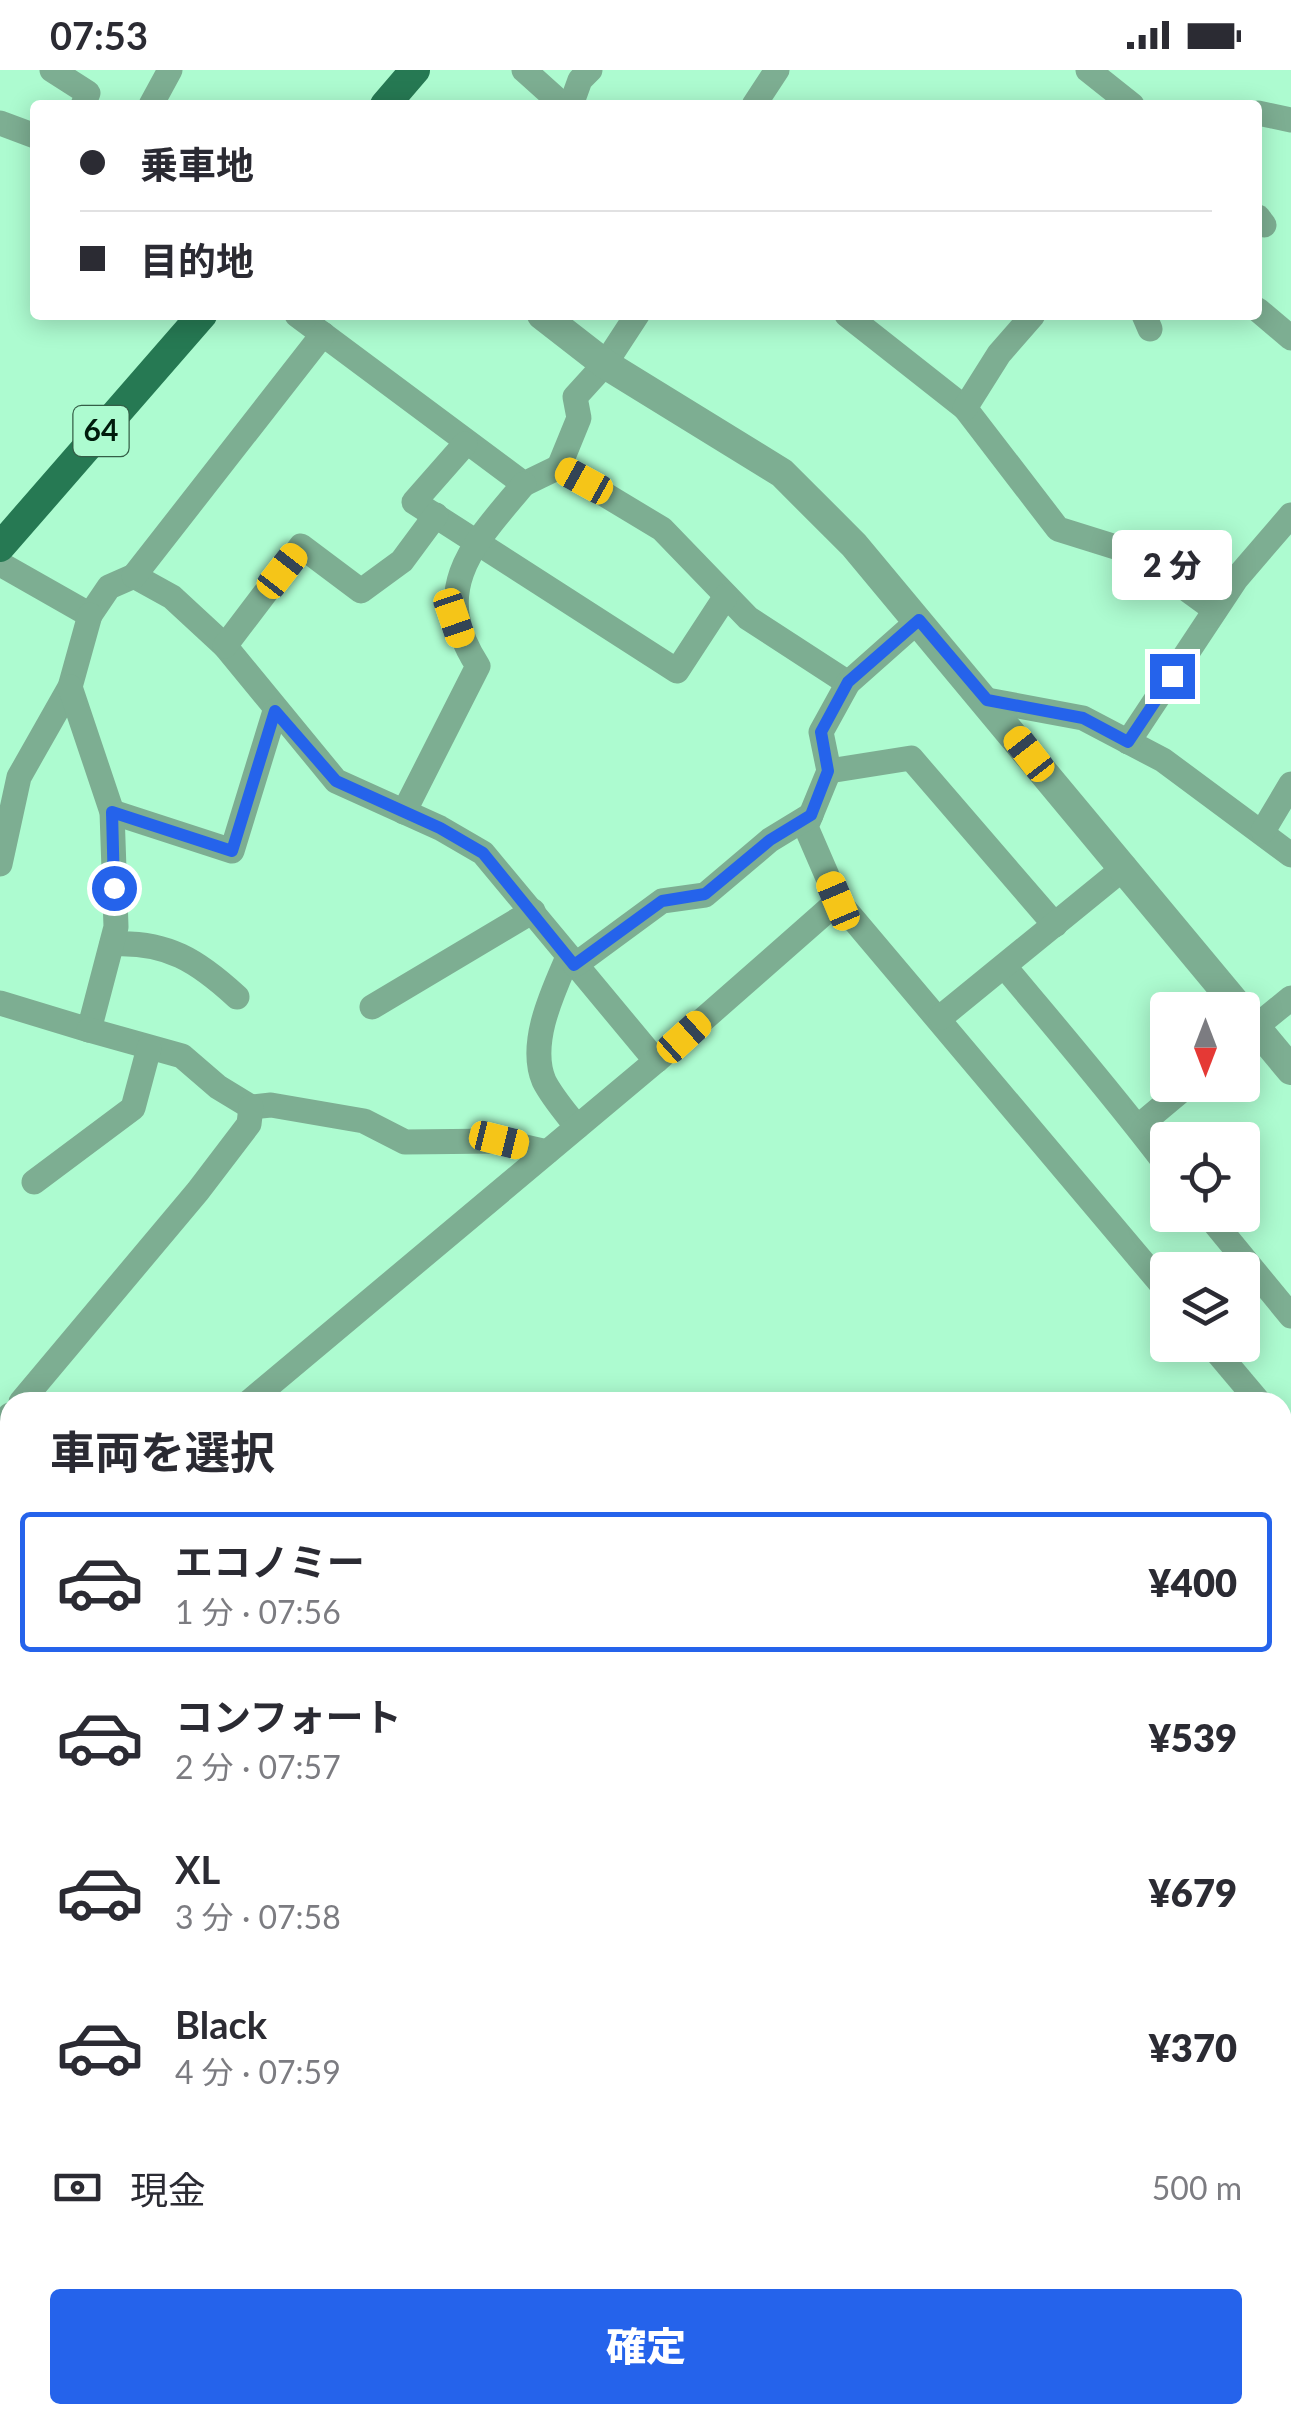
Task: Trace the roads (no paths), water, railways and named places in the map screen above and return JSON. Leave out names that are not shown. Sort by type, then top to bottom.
[{"type":"main road","points":[[388,100],[415,70]]},
{"type":"main road","name":"64","points":[[0,547],[198,320]]},
{"type":"street","points":[[52,70],[92,100]]},
{"type":"street","points":[[154,100],[170,70]]},
{"type":"street","points":[[524,70],[546,100]]},
{"type":"street","points":[[573,100],[580,80],[590,70]]},
{"type":"street","points":[[757,100],[777,70]]},
{"type":"street","points":[[1088,70],[1126,100]]},
{"type":"street","points":[[1262,114],[1291,120]]},
{"type":"street","points":[[0,122],[30,134]]},
{"type":"street","points":[[1262,313],[1291,338]]},
{"type":"street","points":[[304,320],[464,444],[524,484]]},
{"type":"street","points":[[548,320],[605,364],[782,473],[919,620],[987,700],[1126,867],[1219,992]]},
{"type":"street","points":[[404,812],[478,666],[462,642],[454,598],[475,542],[524,484],[558,467],[579,418],[575,397],[605,364],[634,320]]},
{"type":"street","points":[[853,320],[966,408],[1058,529],[1138,554],[1215,610]]},
{"type":"street","points":[[966,408],[999,354],[1028,320]]},
{"type":"street","points":[[0,864],[18,777],[70,687],[90,614],[109,587],[134,576],[323,334]]},
{"type":"street","points":[[464,444],[414,502],[677,671],[726,596]]},
{"type":"street","points":[[558,467],[662,529],[748,618],[848,682]]},
{"type":"street","points":[[225,646],[302,546],[361,591],[402,562],[436,515]]},
{"type":"street","points":[[1128,742],[1215,610],[1291,515]]},
{"type":"street","points":[[0,564],[90,614]]},
{"type":"street","points":[[134,576],[172,597],[225,646],[336,781],[483,853],[656,1062]]},
{"type":"street","points":[[919,620],[848,682],[821,732],[828,771],[806,827],[838,901],[941,1017],[1150,1270]]},
{"type":"street","points":[[70,687],[112,812],[116,927],[88,1030]]},
{"type":"street","points":[[987,700],[1083,718],[1163,760],[1291,855]]},
{"type":"street","points":[[112,812],[232,851],[275,711]]},
{"type":"street","points":[[828,771],[910,758],[1055,925]]},
{"type":"street","points":[[1263,831],[1291,784]]},
{"type":"street","points":[[577,1127],[545,1084],[541,1070],[548,1002],[571,961],[662,901],[705,894],[770,840],[811,815]]},
{"type":"street","points":[[941,1017],[1126,867]]},
{"type":"street","points":[[261,1392],[656,1062],[838,901]]},
{"type":"street","points":[[372,1007],[533,911]]},
{"type":"street","points":[[112,944],[136,943],[199,962],[236,997]]},
{"type":"street","points":[[1005,967],[1150,1140]]},
{"type":"street","points":[[1260,1024],[1291,998]]},
{"type":"street","points":[[0,1003],[182,1056],[218,1088],[251,1107],[271,1105],[364,1120],[405,1142],[499,1140],[546,1152]]},
{"type":"street","points":[[1260,1043],[1291,1070]]},
{"type":"street","points":[[34,1182],[133,1108],[149,1048]]},
{"type":"street","points":[[1140,1126],[1168,1102]]},
{"type":"street","points":[[29,1392],[198,1191],[248,1124],[251,1107]]},
{"type":"street","points":[[1222,1232],[1291,1316]]},
{"type":"street","points":[[1226,1362],[1252,1392]]}]
